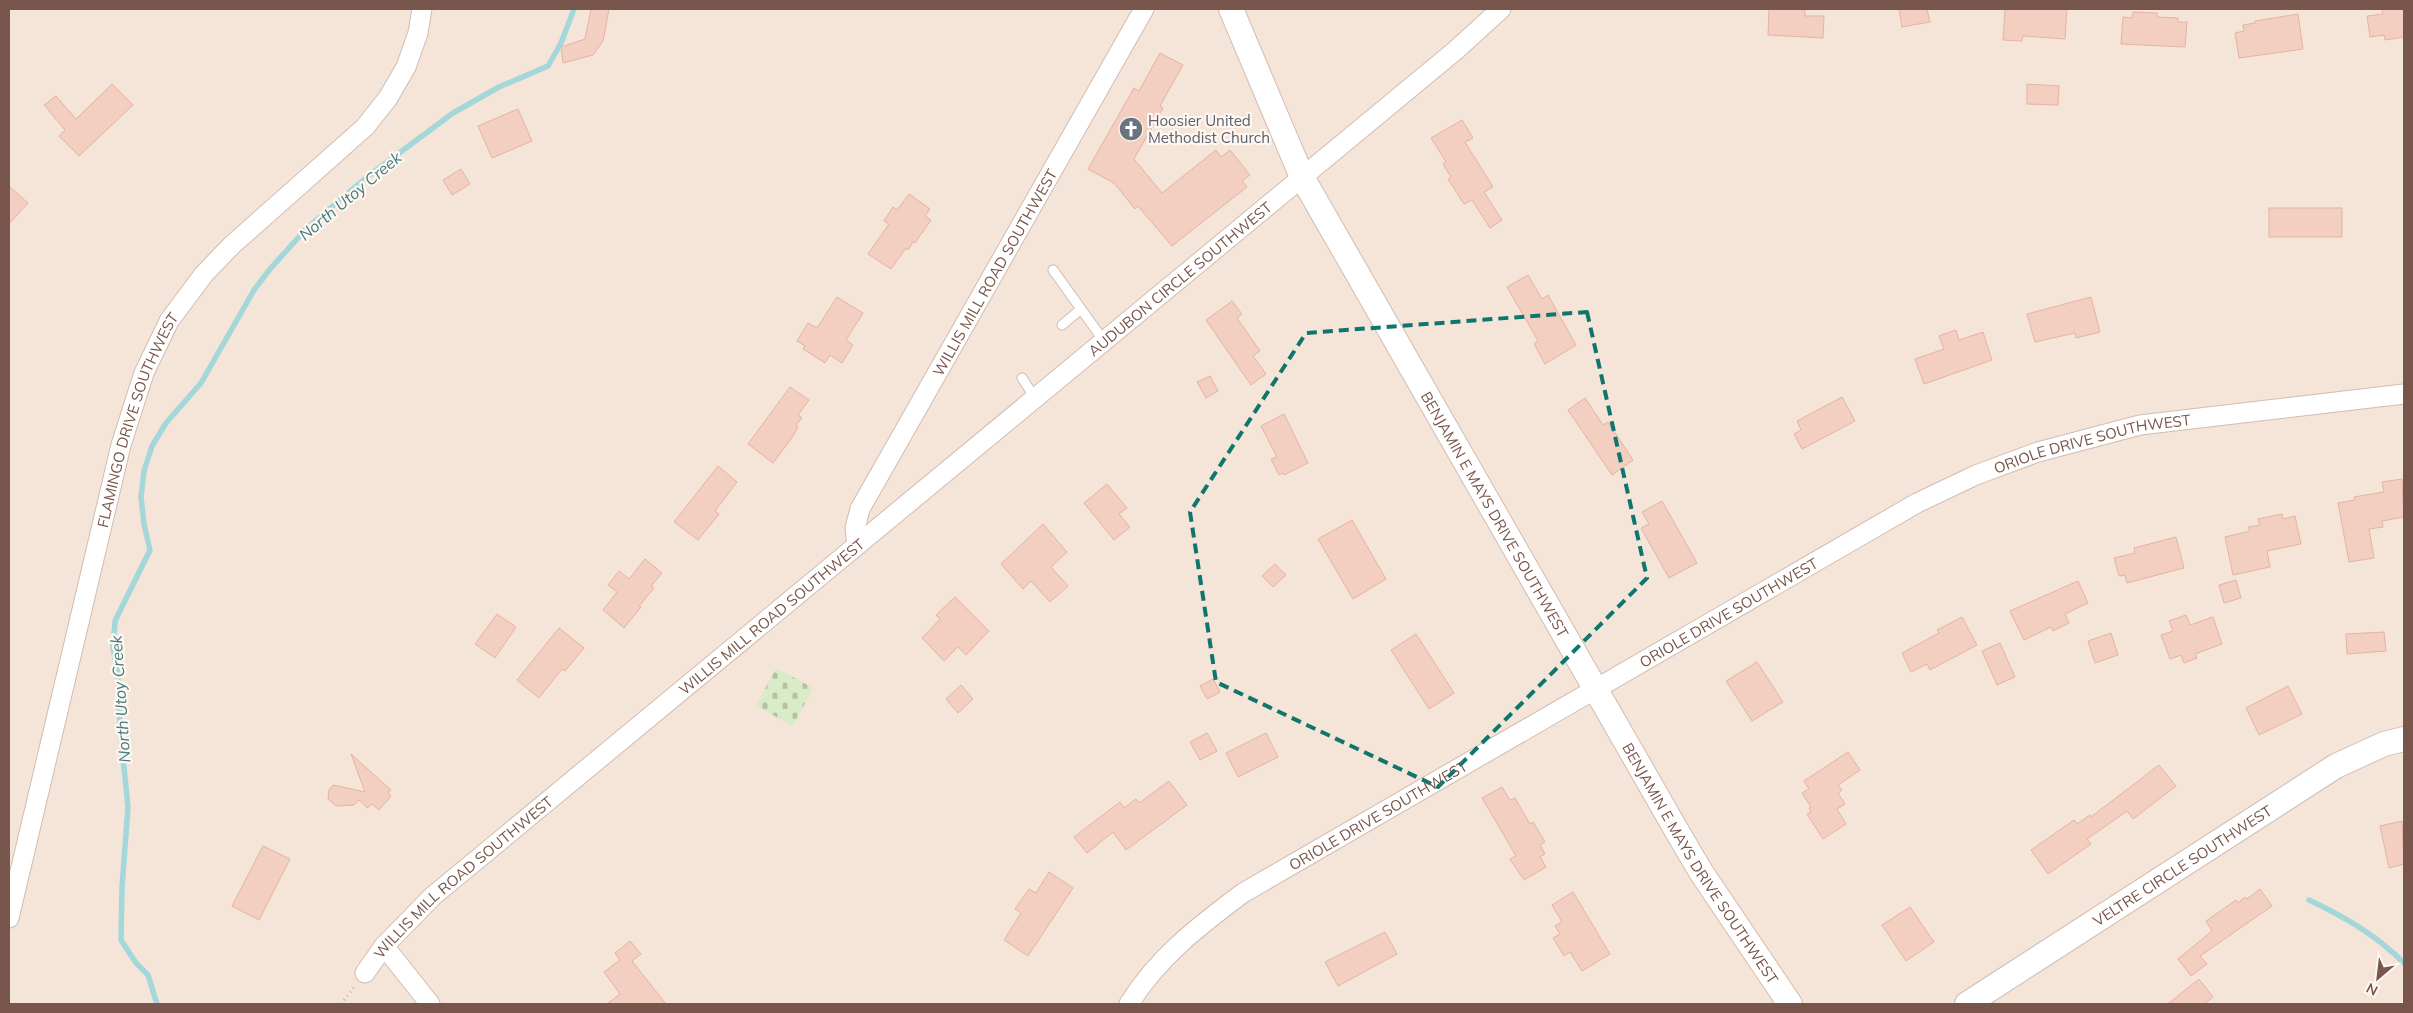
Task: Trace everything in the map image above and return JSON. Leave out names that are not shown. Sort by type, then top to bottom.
[{"type":"street","name":"FLAMINGO DRIVE SOUTHWEST","points":[[9,918],[121,445],[144,373],[169,321],[204,274],[232,245],[365,127],[388,98],[406,67],[418,32],[422,9]]},
{"type":"street","name":"WILLIS MILL ROAD SOUTHWEST","points":[[365,973],[384,946],[433,896],[857,545],[855,528],[860,509],[1144,9]]},
{"type":"street","name":"BENJAMIN E MAYS DRIVE SOUTHWEST","points":[[1232,9],[1302,177],[1594,690],[1701,872],[1790,1004]]},
{"type":"street","name":"AUDUBON CIRCLE SOUTHWEST","points":[[857,545],[1456,50],[1501,9]]},
{"type":"street","name":"ORIOLE DRIVE SOUTHWEST","points":[[1129,1004],[1157,967],[1195,929],[1243,893],[1917,504],[1976,475],[2038,452],[2140,425],[2404,394]]},
{"type":"street","name":"VELTRE CIRCLE SOUTHWEST","points":[[1967,1004],[2336,766],[2384,744],[2404,739]]},
{"type":"street","points":[[384,946],[430,1004]]},
{"type":"lane","points":[[1053,270],[1104,341]]},
{"type":"lane","points":[[1062,325],[1082,309]]},
{"type":"lane","points":[[1022,378],[1035,398]]},
{"type":"path","points":[[341,1004],[365,973]]},
{"type":"highlighted area","points":[[1587,312],[1647,578],[1438,787],[1216,682],[1190,512],[1306,333]]},
{"type":"shaded area","points":[[9,9],[2404,9],[2404,1001],[2397,1004],[9,1004]]},
{"type":"green space","points":[[776,668],[813,688],[793,726],[756,706]]},
{"type":"building","points":[[591,9],[609,9],[603,41],[593,55],[563,63],[561,47],[585,39]]},
{"type":"building","points":[[1769,9],[1805,10],[1805,16],[1824,16],[1823,38],[1768,35]]},
{"type":"building","points":[[1899,9],[1927,9],[1930,22],[1902,27]]},
{"type":"building","points":[[2005,9],[2067,9],[2065,39],[2023,36],[2022,41],[2003,40]]},
{"type":"building","points":[[2382,9],[2404,9],[2404,37],[2385,40],[2384,35],[2370,37],[2367,16],[2383,14]]},
{"type":"building","points":[[2133,12],[2157,13],[2157,17],[2178,18],[2178,22],[2187,22],[2185,47],[2121,44],[2123,17],[2132,18]]},
{"type":"building","points":[[2298,14],[2303,49],[2239,58],[2235,33],[2244,31],[2243,25],[2255,23],[2255,21]]},
{"type":"building","name":"Hoosier United Methodist Church","points":[[1160,53],[1183,65],[1160,106],[1163,108],[1134,159],[1162,193],[1216,150],[1221,157],[1230,150],[1250,175],[1242,181],[1247,187],[1172,246],[1138,206],[1135,209],[1114,183],[1088,169],[1134,88],[1139,91]]},
{"type":"building","points":[[112,84],[133,105],[79,156],[59,136],[65,130],[44,105],[56,96],[76,119]]},
{"type":"building","points":[[2027,84],[2059,86],[2058,105],[2027,104]]},
{"type":"building","points":[[518,109],[532,141],[492,158],[478,126]]},
{"type":"building","points":[[1462,120],[1473,138],[1465,142],[1493,187],[1484,192],[1502,220],[1490,228],[1472,200],[1464,204],[1448,179],[1451,177],[1443,164],[1446,162],[1431,138]]},
{"type":"building","points":[[461,169],[470,184],[452,195],[443,180]]},
{"type":"building","points":[[9,186],[28,203],[9,224]]},
{"type":"building","points":[[909,194],[930,209],[925,216],[931,220],[915,243],[914,241],[908,250],[906,248],[891,269],[868,254],[889,224],[884,221],[893,207],[897,210]]},
{"type":"building","points":[[2269,208],[2342,208],[2342,237],[2269,237]]},
{"type":"building","points":[[1528,275],[1542,299],[1548,295],[1576,345],[1545,364],[1534,344],[1538,341],[1507,287]]},
{"type":"building","points":[[837,297],[863,313],[846,340],[853,345],[842,363],[830,355],[825,363],[803,349],[805,346],[797,341],[808,323],[817,328]]},
{"type":"building","points":[[2091,297],[2100,332],[2076,338],[2075,333],[2035,342],[2027,314]]},
{"type":"building","points":[[1232,301],[1242,314],[1237,318],[1260,351],[1253,356],[1266,374],[1251,385],[1206,320]]},
{"type":"building","points":[[1956,330],[1959,340],[1983,332],[1992,360],[1924,384],[1915,359],[1944,349],[1939,336]]},
{"type":"building","points":[[1210,376],[1218,391],[1206,398],[1197,382]]},
{"type":"building","points":[[790,387],[809,400],[798,415],[802,418],[796,425],[798,426],[794,435],[773,463],[748,444]]},
{"type":"building","points":[[1842,397],[1855,421],[1802,449],[1794,434],[1801,430],[1797,421]]},
{"type":"building","points":[[1585,398],[1603,425],[1608,422],[1633,460],[1612,475],[1568,410]]},
{"type":"building","points":[[1284,414],[1308,463],[1284,475],[1283,473],[1279,475],[1271,459],[1277,457],[1261,426]]},
{"type":"building","points":[[718,466],[737,482],[715,511],[719,514],[698,540],[674,522]]},
{"type":"building","points":[[2402,479],[2404,517],[2382,521],[2383,527],[2369,529],[2374,558],[2349,562],[2338,503],[2355,500],[2354,497],[2384,492],[2382,482]]},
{"type":"building","points":[[1107,484],[1127,508],[1119,514],[1130,527],[1114,540],[1084,503]]},
{"type":"building","points":[[1662,501],[1697,563],[1669,578],[1641,528],[1649,524],[1642,512]]},
{"type":"building","points":[[2282,514],[2283,519],[2295,516],[2301,544],[2267,551],[2270,567],[2233,575],[2225,537],[2250,531],[2248,527],[2260,525],[2258,519]]},
{"type":"building","points":[[1352,520],[1386,579],[1353,599],[1318,539]]},
{"type":"building","points":[[1043,524],[1067,552],[1051,567],[1068,586],[1050,602],[1031,581],[1023,589],[1001,564]]},
{"type":"building","points":[[2176,537],[2184,568],[2127,583],[2125,575],[2119,576],[2114,558],[2135,553],[2134,548]]},
{"type":"building","points":[[645,559],[662,573],[651,586],[654,588],[639,606],[641,607],[624,628],[603,610],[617,592],[608,585],[619,571],[629,579]]},
{"type":"building","points":[[1275,564],[1286,575],[1273,587],[1262,576]]},
{"type":"building","points":[[2236,580],[2241,598],[2224,603],[2219,585]]},
{"type":"building","points":[[2078,581],[2088,603],[2065,614],[2069,623],[2053,631],[2051,627],[2024,640],[2010,611]]},
{"type":"building","points":[[955,597],[989,631],[966,655],[958,647],[944,661],[922,638],[940,619],[936,615]]},
{"type":"building","points":[[497,614],[516,627],[495,658],[475,644]]},
{"type":"building","points":[[2186,615],[2190,625],[2213,617],[2222,644],[2195,654],[2197,658],[2184,663],[2181,655],[2170,659],[2161,635],[2173,631],[2169,621]]},
{"type":"building","points":[[1962,617],[1977,645],[1930,670],[1927,664],[1911,672],[1902,653],[1939,633],[1937,630]]},
{"type":"building","points":[[559,628],[584,648],[565,671],[562,669],[539,698],[517,680]]},
{"type":"building","points":[[2384,632],[2386,651],[2347,654],[2346,634]]},
{"type":"building","points":[[2111,633],[2118,655],[2095,663],[2088,641]]},
{"type":"building","points":[[1416,634],[1454,693],[1429,709],[1391,650]]},
{"type":"building","points":[[2000,643],[2015,677],[1997,685],[1982,651]]},
{"type":"building","points":[[1757,662],[1783,702],[1752,721],[1726,681]]},
{"type":"building","points":[[1213,679],[1220,692],[1207,699],[1200,686]]},
{"type":"building","points":[[961,685],[973,699],[958,713],[946,699]]},
{"type":"building","points":[[2288,686],[2302,714],[2259,735],[2246,708]]},
{"type":"building","points":[[1207,733],[1217,751],[1200,760],[1190,742]]},
{"type":"building","points":[[1266,733],[1278,757],[1238,777],[1226,753]]},
{"type":"building","points":[[1848,752],[1860,770],[1838,785],[1842,790],[1838,793],[1845,804],[1837,809],[1846,824],[1823,839],[1807,814],[1811,812],[1809,808],[1811,807],[1802,793],[1809,789],[1804,781]]},
{"type":"building","points":[[351,754],[391,790],[388,792],[391,796],[379,810],[372,804],[367,808],[359,800],[354,805],[336,806],[328,799],[329,790],[333,785],[365,792]]},
{"type":"building","points":[[2159,765],[2176,786],[2133,819],[2127,811],[2087,839],[2091,844],[2048,874],[2031,850],[2074,820],[2077,824],[2090,815],[2091,817]]},
{"type":"building","points":[[1169,781],[1187,805],[1126,850],[1113,832],[1087,853],[1074,837],[1120,802],[1124,808],[1136,799],[1139,803]]},
{"type":"building","points":[[1502,787],[1510,800],[1515,798],[1530,824],[1533,822],[1545,842],[1540,845],[1545,854],[1540,857],[1546,867],[1524,880],[1510,859],[1516,856],[1482,798]]},
{"type":"building","points":[[2402,821],[2404,864],[2389,868],[2380,826]]},
{"type":"building","points":[[263,846],[290,859],[259,920],[232,906]]},
{"type":"building","points":[[1049,872],[1073,888],[1028,956],[1004,940],[1021,913],[1015,909],[1029,889],[1036,893]]},
{"type":"building","points":[[2260,889],[2272,906],[2200,956],[2207,964],[2191,976],[2178,959],[2212,931],[2206,921],[2236,900],[2238,903],[2245,897],[2247,899]]},
{"type":"building","points":[[1573,892],[1610,954],[1582,971],[1570,952],[1564,956],[1553,938],[1560,934],[1555,926],[1562,922],[1552,905]]},
{"type":"building","points":[[1910,907],[1934,942],[1906,961],[1882,925]]},
{"type":"building","points":[[1385,932],[1397,954],[1338,986],[1325,962]]},
{"type":"building","points":[[630,941],[641,954],[632,961],[666,1004],[607,1004],[620,994],[604,972],[620,960],[615,953]]},
{"type":"building","points":[[2199,979],[2213,997],[2204,1004],[2168,1004]]},
{"type":"waterway","name":"North Utoy Creek","points":[[157,1004],[148,975],[136,963],[121,940],[122,887],[128,807],[120,728],[118,674],[113,648],[115,621],[150,550],[144,524],[141,497],[144,471],[152,446],[166,423],[201,383],[254,290],[306,229],[367,177],[453,113],[499,87],[548,66],[561,43],[574,9]]},
{"type":"waterway","points":[[2309,900],[2360,927],[2404,963]]},
{"type":"place","name":"Hoosier United Methodist Church","points":[[1131,129]]}]
